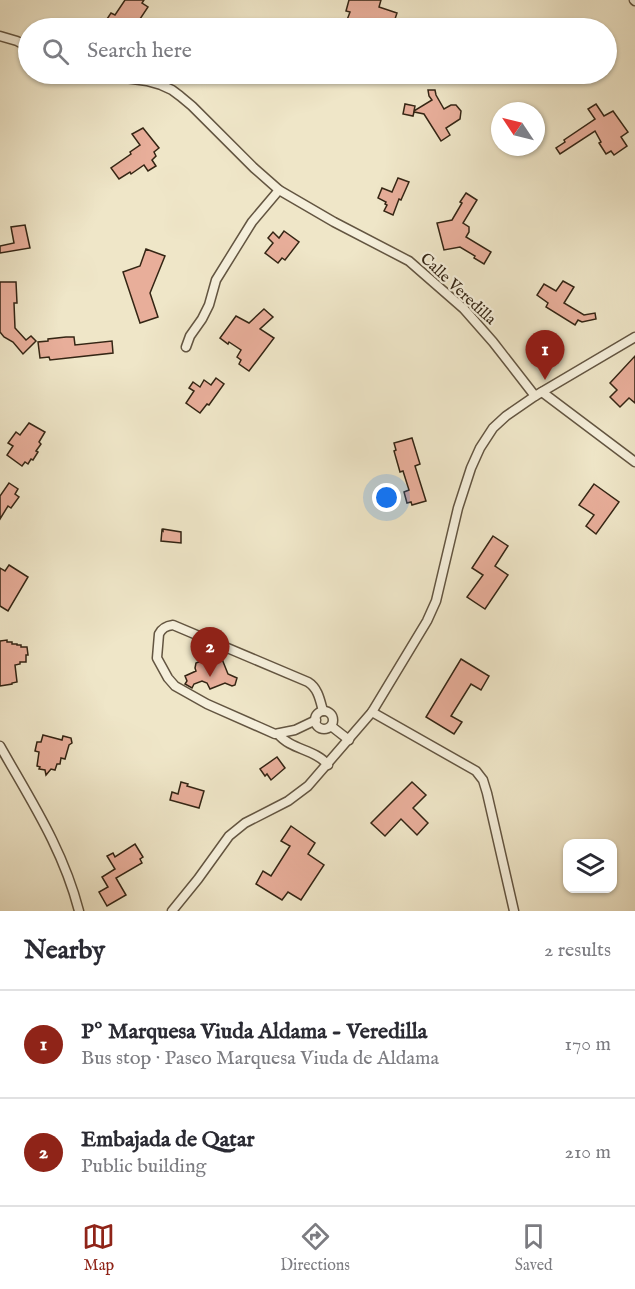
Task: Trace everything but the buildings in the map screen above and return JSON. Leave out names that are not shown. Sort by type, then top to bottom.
[{"type":"street","points":[[0,36],[18,42]]},
{"type":"street","name":"Calle Veredilla","points":[[158,84],[180,96],[279,190],[415,266],[464,309],[538,394],[635,462]]},
{"type":"street","points":[[186,347],[209,304],[216,280],[252,222],[279,190]]},
{"type":"street","points":[[172,911],[236,829],[288,801],[308,786],[372,712],[427,621],[436,601],[458,508],[471,468],[493,428],[538,394],[635,337]]},
{"type":"street","points":[[316,720],[295,730],[278,734],[268,732],[207,704],[176,686],[168,678],[157,660],[159,634],[163,628],[173,625],[308,682],[315,688],[323,711]]},
{"type":"street","points":[[323,711],[330,713],[333,719],[331,726],[322,728],[319,726],[316,720],[318,714],[323,711]]},
{"type":"street","points":[[372,712],[476,771],[483,780],[514,911]]},
{"type":"street","points":[[331,726],[349,740]]},
{"type":"street","points":[[278,734],[289,744],[323,759],[328,765]]},
{"type":"street","points":[[0,746],[56,845],[73,887],[79,911]]},
{"type":"place","name":"Pº Marquesa Viuda Aldama - Veredilla","points":[[545,380]]},
{"type":"place","name":"Embajada de Qatar","points":[[210,677]]}]
